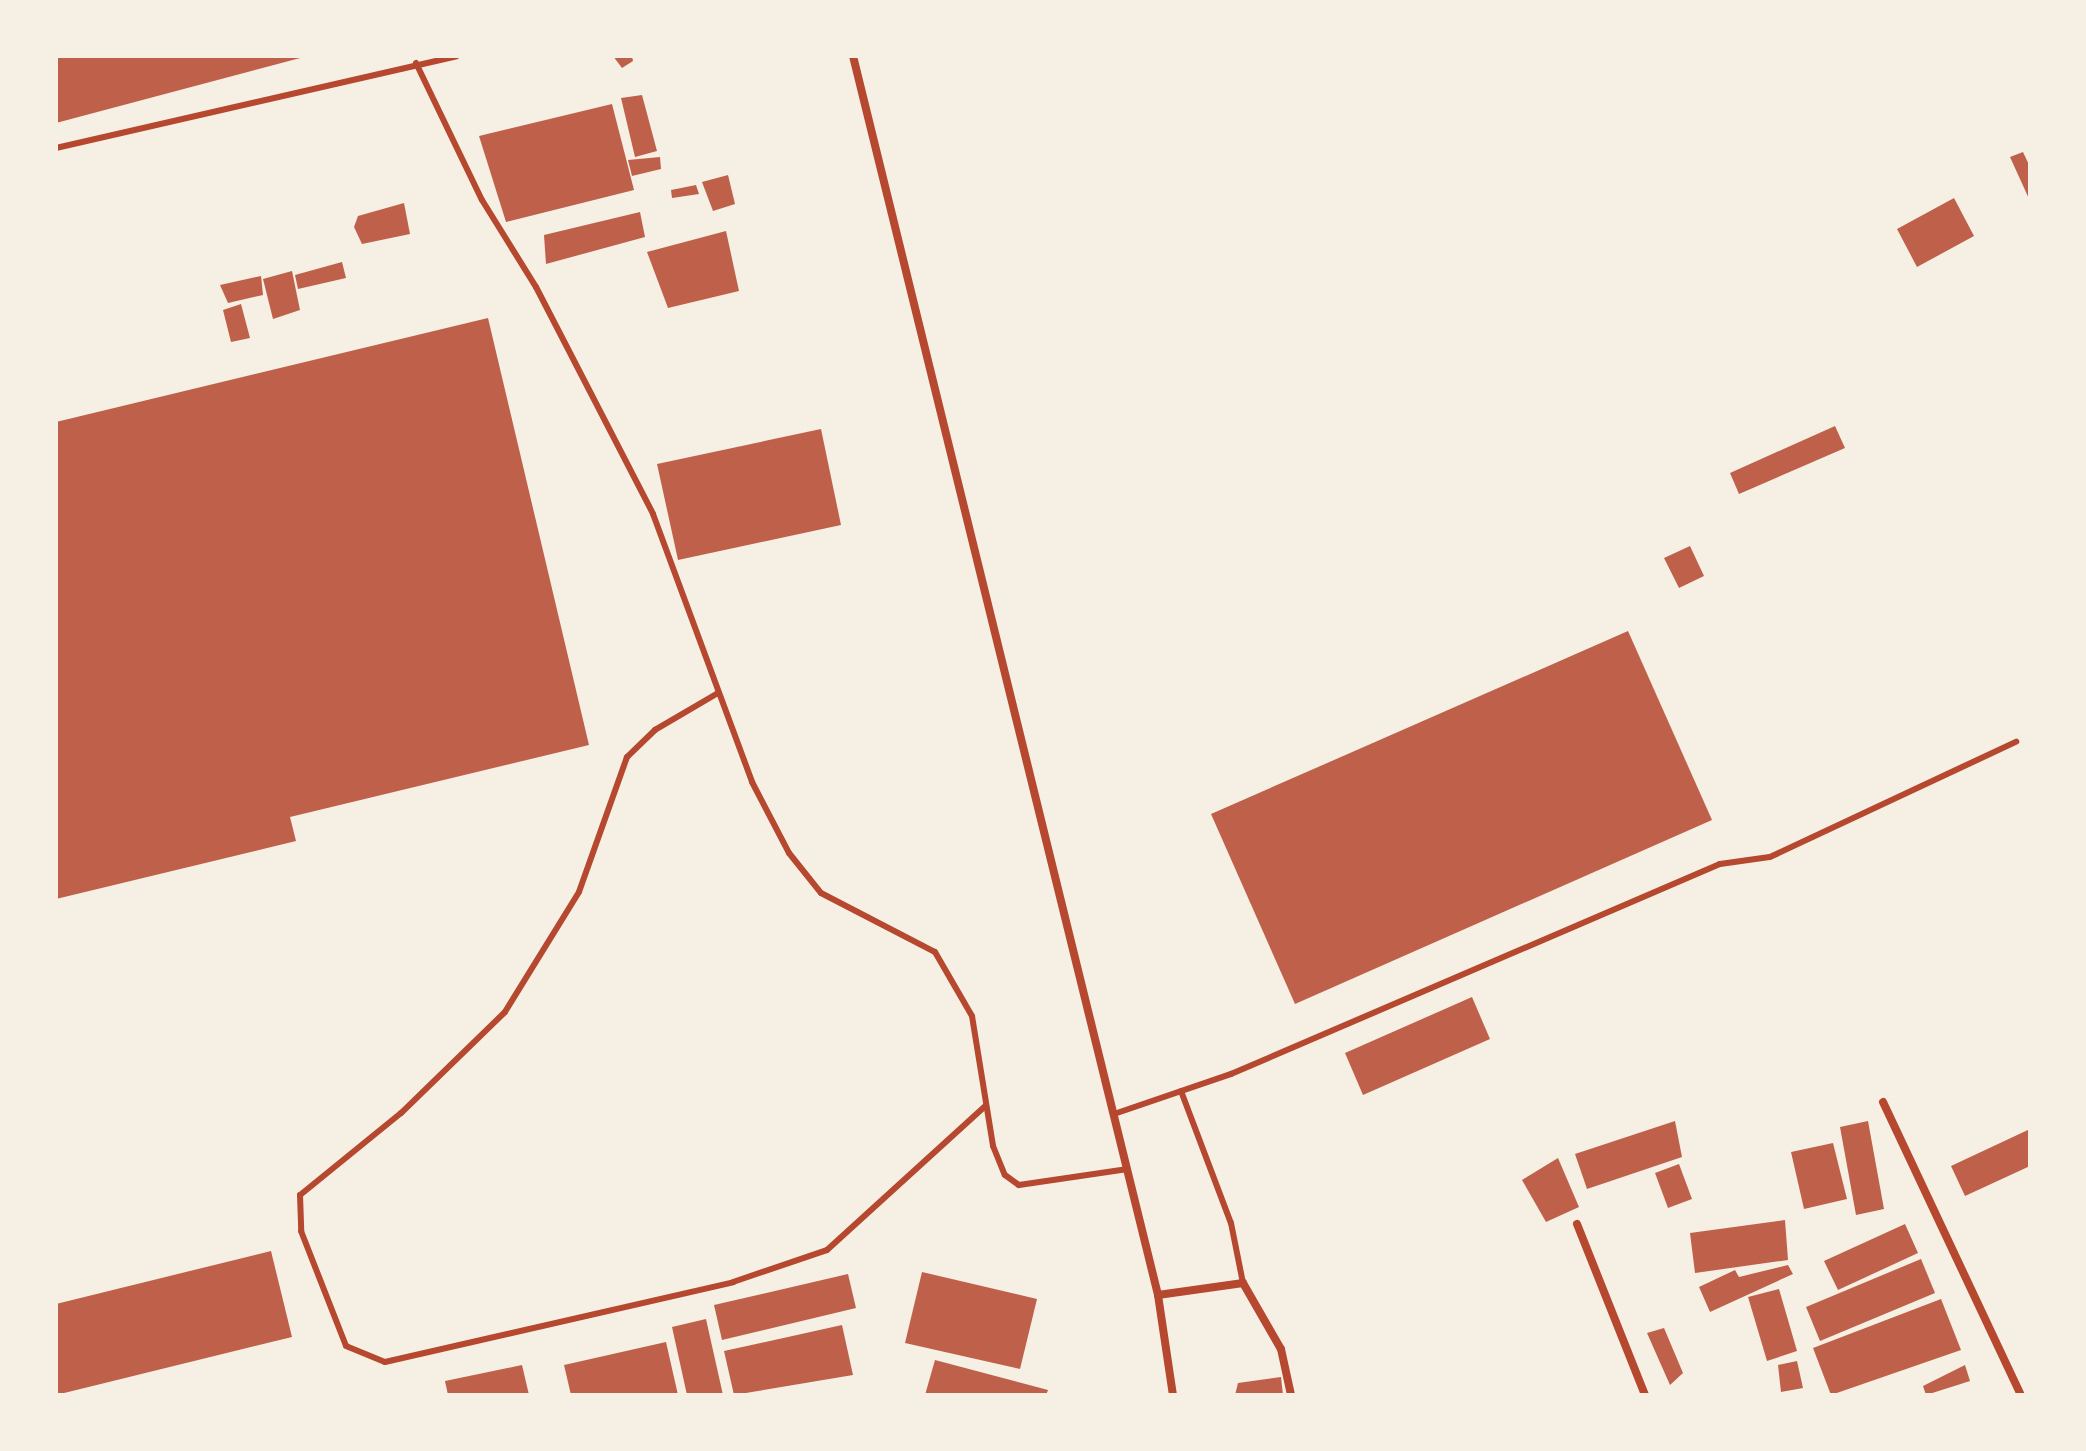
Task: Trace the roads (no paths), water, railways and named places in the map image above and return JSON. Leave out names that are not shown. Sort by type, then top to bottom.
[{"type":"street","points":[[853,56],[1128,1169],[1158,1295],[1172,1395]]},
{"type":"street","points":[[1883,1102],[2021,1395]]},
{"type":"street","points":[[1577,1224],[1645,1395]]},
{"type":"street","points":[[1158,1295],[1243,1283],[1281,1349],[1291,1395]]},
{"type":"lane","points":[[56,148],[457,56]]},
{"type":"lane","points":[[416,63],[482,200],[536,287],[653,514],[758,794],[789,853],[821,893],[873,914],[935,952],[972,1016],[993,1146],[1005,1175],[1019,1185],[1128,1169]]},
{"type":"lane","points":[[718,693],[655,730],[627,757],[579,892],[505,1012],[401,1113],[300,1195],[305,1244],[346,1346],[385,1362],[733,1282],[827,1250],[985,1106]]},
{"type":"lane","points":[[1114,1114],[1181,1091],[1720,864],[1770,857],[2016,742]]},
{"type":"lane","points":[[1181,1091],[1231,1223],[1243,1283]]}]
